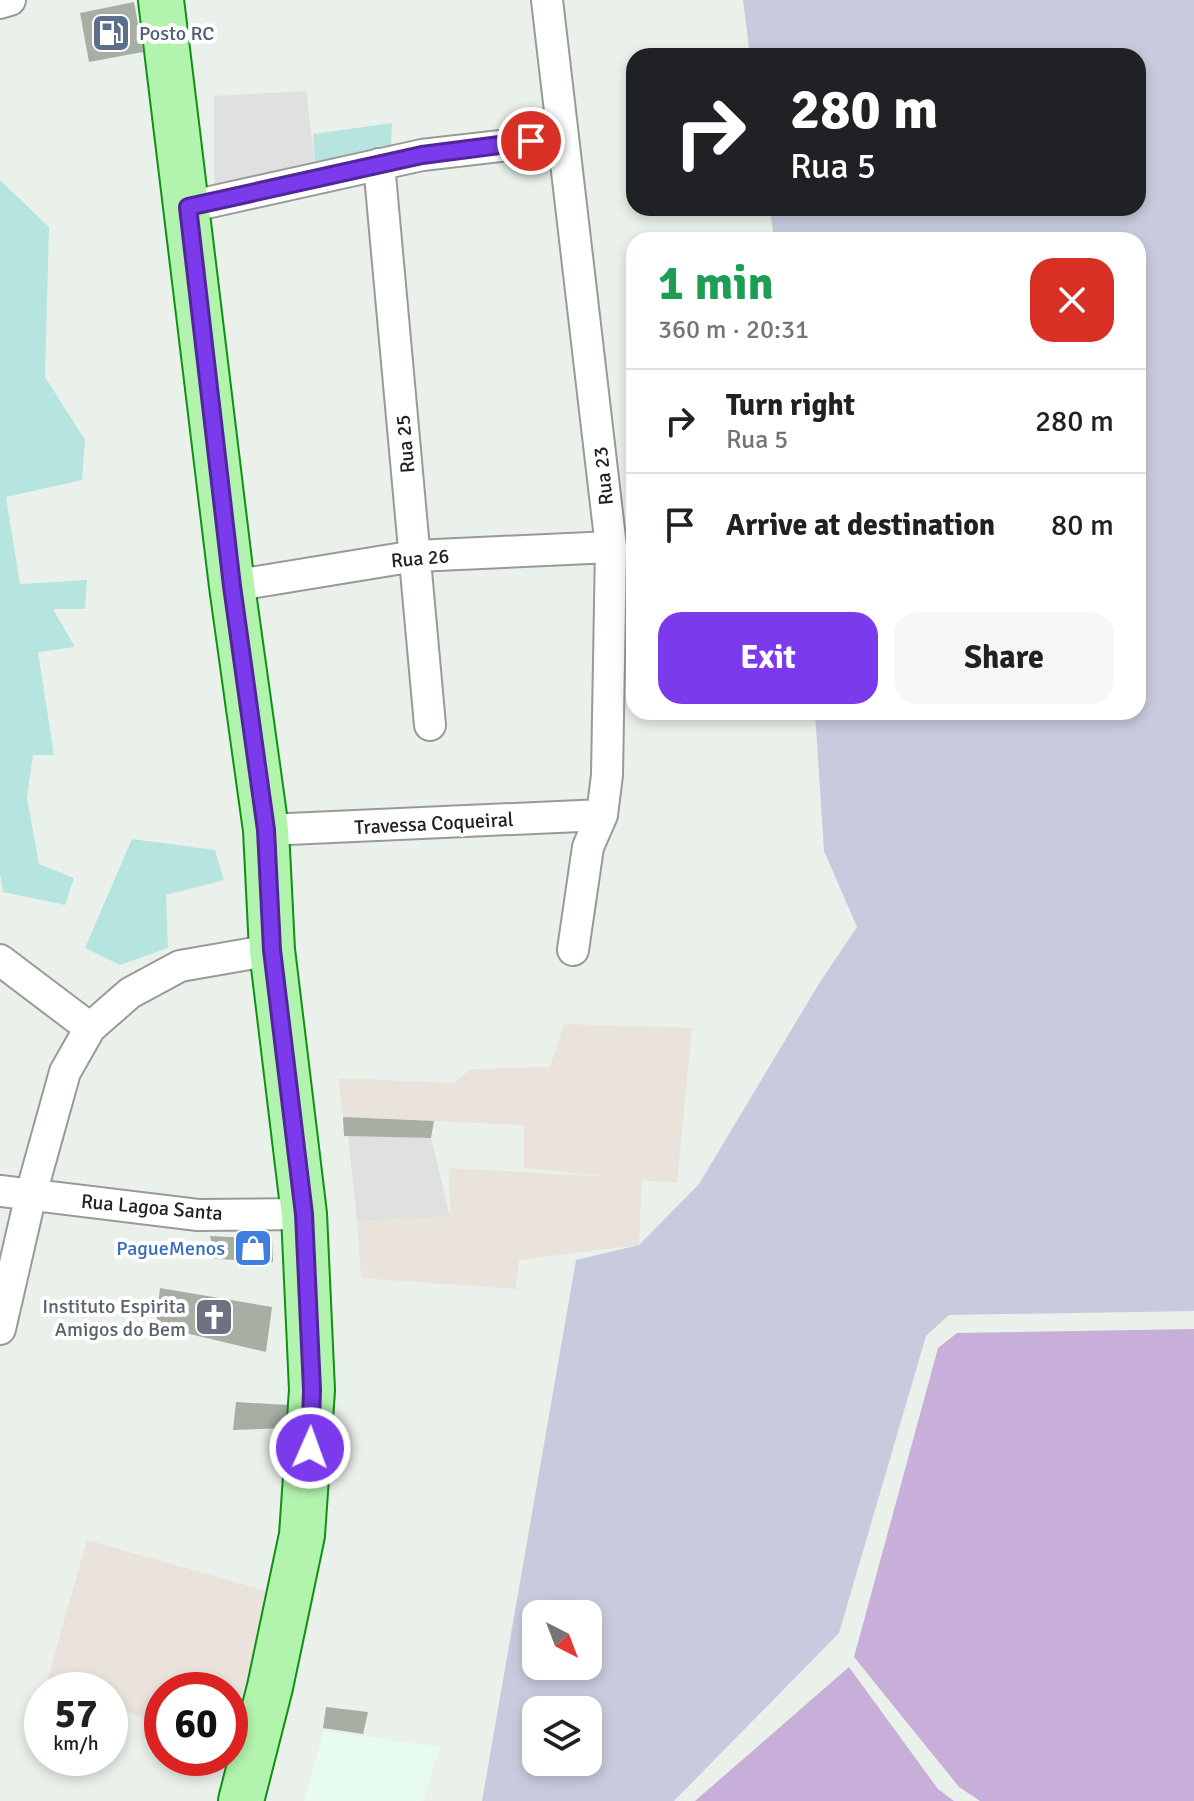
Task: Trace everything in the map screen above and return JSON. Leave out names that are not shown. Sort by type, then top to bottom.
[{"type":"main road","points":[[161,0],[232,586],[266,830],[272,950],[304,1214],[312,1390],[302,1535],[270,1687],[241,1801]]},
{"type":"street","points":[[0,3],[10,0]]},
{"type":"street","name":"Rua 23","points":[[547,0],[611,547],[609,740],[602,815],[588,847],[573,950]]},
{"type":"street","points":[[188,207],[465,147],[562,139]]},
{"type":"street","name":"Rua 25","points":[[379,164],[430,725]]},
{"type":"street","name":"Rua 26","points":[[232,586],[415,556],[611,547]]},
{"type":"street","name":"Travessa Coqueiral","points":[[266,830],[602,815]]},
{"type":"street","points":[[0,1329],[31,1194],[65,1072],[90,1028],[130,993],[180,966],[272,950]]},
{"type":"street","points":[[0,960],[90,1028]]},
{"type":"street","name":"Rua Lagoa Santa","points":[[0,1191],[198,1215],[304,1214]]},
{"type":"shaded area","points":[[743,0],[1194,0],[1194,1311],[949,1315],[926,1336],[839,1633],[674,1801],[482,1801],[576,1260],[639,1245],[699,1184],[820,982],[857,927],[824,851],[816,720],[1146,720],[1146,232],[773,232],[771,216],[1146,216],[1146,48],[749,48]]},
{"type":"shaded area","points":[[306,91],[315,165],[214,192],[214,96]]},
{"type":"shaded area","points":[[392,123],[391,150],[315,165],[313,134]]},
{"type":"shaded area","points":[[0,180],[49,227],[45,377],[85,440],[82,480],[6,497],[20,584],[87,580],[85,609],[53,609],[75,647],[38,652],[54,755],[33,755],[27,798],[39,864],[74,878],[65,905],[3,892],[0,874]]},
{"type":"shaded area","points":[[132,839],[215,850],[224,880],[166,895],[168,948],[120,965],[85,948]]},
{"type":"shaded area","points":[[564,1024],[692,1028],[677,1183],[642,1180],[639,1245],[519,1260],[516,1289],[361,1278],[357,1221],[450,1217],[449,1168],[614,1177],[524,1168],[524,1125],[343,1117],[338,1078],[453,1083],[471,1069],[550,1067]]},
{"type":"shaded area","points":[[348,1136],[431,1138],[450,1217],[357,1221]]},
{"type":"shaded area","points":[[1194,1329],[1194,1801],[980,1801],[959,1787],[854,1657],[938,1348],[957,1333]]},
{"type":"shaded area","points":[[87,1540],[270,1592],[264,1637],[248,1678],[248,1672],[144,1672],[144,1718],[128,1712],[128,1672],[50,1672]]},
{"type":"shaded area","points":[[849,1667],[938,1789],[954,1801],[695,1801]]},
{"type":"shaded area","points":[[324,1731],[440,1747],[423,1801],[304,1801]]},
{"type":"building","name":"Posto RC","points":[[134,2],[143,52],[89,62],[80,13]]},
{"type":"building","points":[[343,1117],[434,1121],[431,1138],[344,1136]]},
{"type":"building","points":[[210,1236],[272,1239],[273,1262],[215,1259]]},
{"type":"building","name":"Instituto Espirita Amigos do Bem","points":[[160,1288],[272,1307],[266,1352],[156,1326]]},
{"type":"building","points":[[236,1402],[289,1405],[287,1428],[233,1430]]},
{"type":"building","points":[[326,1707],[368,1712],[363,1734],[323,1728]]},
{"type":"place","name":"Posto RC","points":[[111,33]]},
{"type":"place","name":"PagueMenos","points":[[253,1248]]},
{"type":"place","name":"Instituto Espirita Amigos do Bem","points":[[214,1317]]},
{"type":"route","points":[[310,1448],[312,1390],[304,1214],[272,950],[266,830],[232,586],[188,207],[422,155],[465,147],[531,141]]}]
